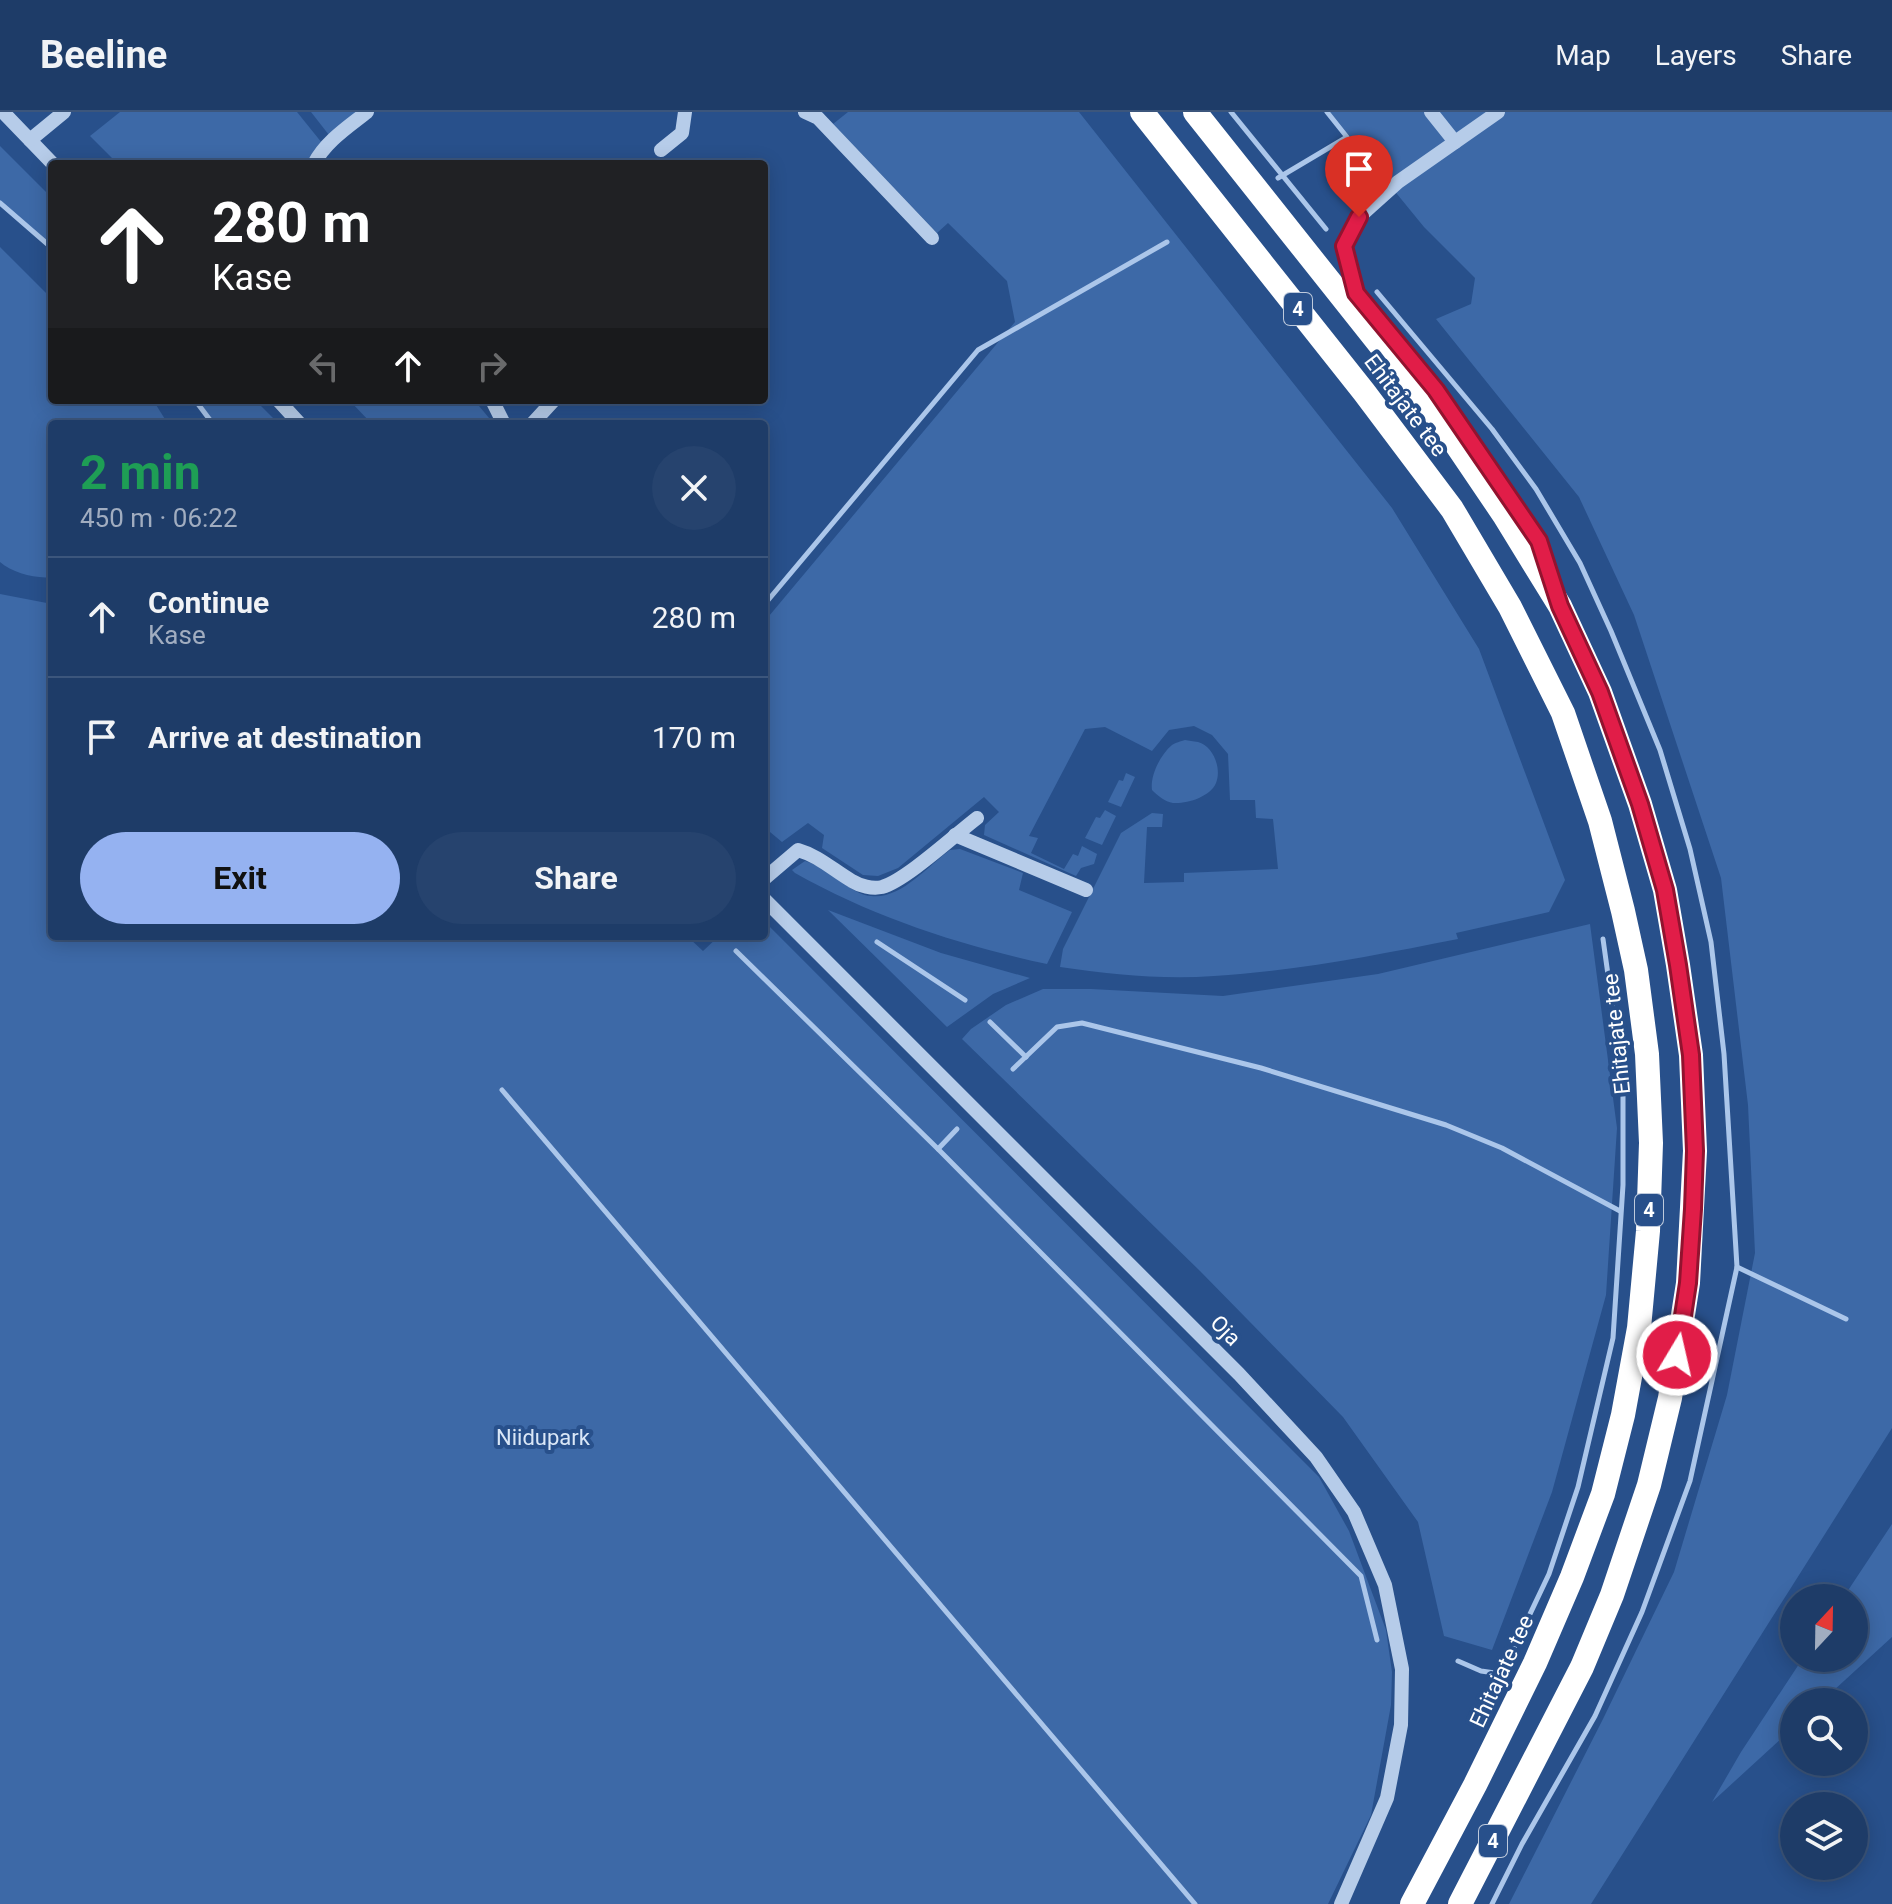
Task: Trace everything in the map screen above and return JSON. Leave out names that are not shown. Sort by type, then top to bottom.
[{"type":"highway","name":"Ehitajate tee","points":[[1142,112],[1364,392],[1452,509],[1510,607],[1563,713],[1600,821],[1636,970],[1647,1054],[1651,1143],[1649,1216],[1639,1328],[1623,1415],[1603,1494],[1535,1663],[1412,1904]]},
{"type":"highway","name":"Ehitajate tee","points":[[1195,112],[1439,419],[1504,515],[1560,606],[1600,692],[1640,804],[1665,890],[1678,965],[1691,1055],[1695,1151],[1688,1283],[1670,1398],[1649,1485],[1612,1595],[1582,1667],[1460,1904]]},
{"type":"street","points":[[3,112],[49,160]]},
{"type":"street","points":[[30,140],[64,112]]},
{"type":"street","points":[[316,160],[331,141],[367,112]]},
{"type":"street","points":[[661,150],[682,133],[685,112]]},
{"type":"street","points":[[805,112],[818,118],[932,238]]},
{"type":"street","points":[[1431,112],[1455,142]]},
{"type":"street","points":[[1498,112],[1398,182],[1359,217],[1344,246],[1356,293],[1436,390],[1539,541],[1560,606]]},
{"type":"street","points":[[282,404],[296,420]]},
{"type":"street","points":[[536,420],[550,404]]},
{"type":"street","points":[[768,876],[798,850],[823,860],[852,881],[878,888],[892,883],[977,818]]},
{"type":"street","points":[[955,835],[1086,890]]},
{"type":"street","name":"Oja","points":[[768,903],[1239,1374],[1316,1457],[1354,1512],[1385,1585],[1402,1669],[1401,1725],[1387,1798],[1341,1904]]},
{"type":"green space","points":[[120,112],[297,112],[322,143],[310,160],[114,160],[90,136]]},
{"type":"green space","points":[[311,112],[358,112],[329,135]]},
{"type":"green space","points":[[848,112],[1079,112],[1392,508],[1479,649],[1565,880],[1549,912],[1456,933],[1458,939],[1275,970],[1175,977],[1060,967],[1063,949],[1121,833],[1152,813],[1163,814],[1162,827],[1147,827],[1144,883],[1184,882],[1184,873],[1278,869],[1273,819],[1256,818],[1255,800],[1230,800],[1228,754],[1212,735],[1194,726],[1169,730],[1152,751],[1105,727],[1085,729],[1029,836],[1038,838],[1031,853],[1064,869],[1073,854],[1078,856],[1082,846],[1097,854],[1094,864],[1081,868],[1076,876],[984,835],[985,825],[999,812],[984,797],[898,868],[878,876],[863,875],[822,848],[824,835],[808,823],[782,842],[768,830],[768,617],[1015,322],[1007,281],[948,223],[937,233],[833,124]]},
{"type":"green space","points":[[1330,112],[1892,112],[1892,1428],[1793,1584],[1780,1584],[1780,1605],[1591,1904],[1509,1904],[1674,1572],[1727,1395],[1755,1253],[1748,1105],[1721,878],[1634,615],[1579,497],[1436,319],[1471,304],[1475,278],[1424,227]]},
{"type":"green space","points":[[0,146],[48,194],[48,245],[0,203]]},
{"type":"green space","points":[[0,247],[48,295],[48,404],[156,404],[166,420],[48,420],[48,577],[24,574],[0,562]]},
{"type":"green space","points":[[198,404],[259,404],[275,420],[210,420]]},
{"type":"green space","points":[[353,404],[477,404],[491,420],[368,420]]},
{"type":"green space","name":"Niidupark","points":[[0,594],[48,603],[48,940],[691,940],[703,951],[715,940],[768,940],[768,925],[1319,1477],[1349,1531],[1386,1630],[1392,1672],[1391,1705],[1371,1815],[1328,1904],[0,1904]]},
{"type":"green space","points":[[1185,740],[1208,748],[1217,764],[1218,777],[1213,788],[1198,799],[1170,802],[1152,790],[1153,778],[1168,749]]},
{"type":"green space","points":[[1126,773],[1135,777],[1121,807],[1108,802]]},
{"type":"green space","points":[[1105,810],[1116,816],[1102,845],[1085,838],[1096,817],[1100,818]]},
{"type":"green space","points":[[960,849],[1023,873],[1019,890],[1072,912],[1047,964],[917,928],[855,903],[792,870],[805,861],[860,893],[882,896],[903,887],[950,850]]},
{"type":"green space","points":[[828,910],[941,953],[1030,978],[993,994],[947,1027]]},
{"type":"green space","points":[[1590,924],[1617,1128],[1606,1295],[1552,1492],[1492,1650],[1444,1636],[1418,1522],[1343,1417],[1200,1271],[962,1039],[971,1029],[1006,1005],[1043,989],[1223,996],[1378,974]]},
{"type":"green space","points":[[1892,1524],[1892,1637],[1868,1659],[1868,1584],[1852,1584]]},
{"type":"green space","points":[[1794,1672],[1854,1672],[1836,1688],[1783,1688]]},
{"type":"green space","points":[[1780,1693],[1780,1740],[1712,1802]]},
{"type":"waterway","points":[[1231,112],[1326,229]]},
{"type":"waterway","points":[[1278,178],[1347,137],[1327,112]]},
{"type":"waterway","points":[[0,203],[48,245]]},
{"type":"waterway","points":[[768,600],[978,350],[1167,242]]},
{"type":"waterway","points":[[1377,292],[1492,429],[1536,489],[1580,563],[1611,631],[1660,750],[1690,849],[1711,942],[1724,1054],[1737,1267],[1690,1481],[1642,1612],[1595,1716],[1522,1844],[1492,1904]]},
{"type":"waterway","points":[[198,404],[210,420]]},
{"type":"waterway","points":[[1493,1692],[1549,1574],[1578,1487],[1613,1338],[1623,1185],[1623,1082],[1603,939]]},
{"type":"waterway","points":[[877,942],[965,1000]]},
{"type":"waterway","points":[[736,951],[938,1149],[1361,1576],[1377,1640]]},
{"type":"waterway","points":[[990,1022],[1026,1057]]},
{"type":"waterway","points":[[1013,1069],[1057,1027],[1082,1023],[1261,1068],[1446,1125],[1502,1148],[1620,1211]]},
{"type":"waterway","points":[[502,1090],[1195,1904]]},
{"type":"waterway","points":[[938,1149],[957,1129]]},
{"type":"waterway","points":[[1737,1267],[1846,1319]]},
{"type":"waterway","points":[[1458,1661],[1481,1671],[1502,1674]]},
{"type":"route","points":[[1359,217],[1344,246],[1356,293],[1436,390],[1539,541],[1560,606],[1600,692],[1640,804],[1665,890],[1691,1055],[1695,1151],[1688,1283],[1677,1355]]}]
